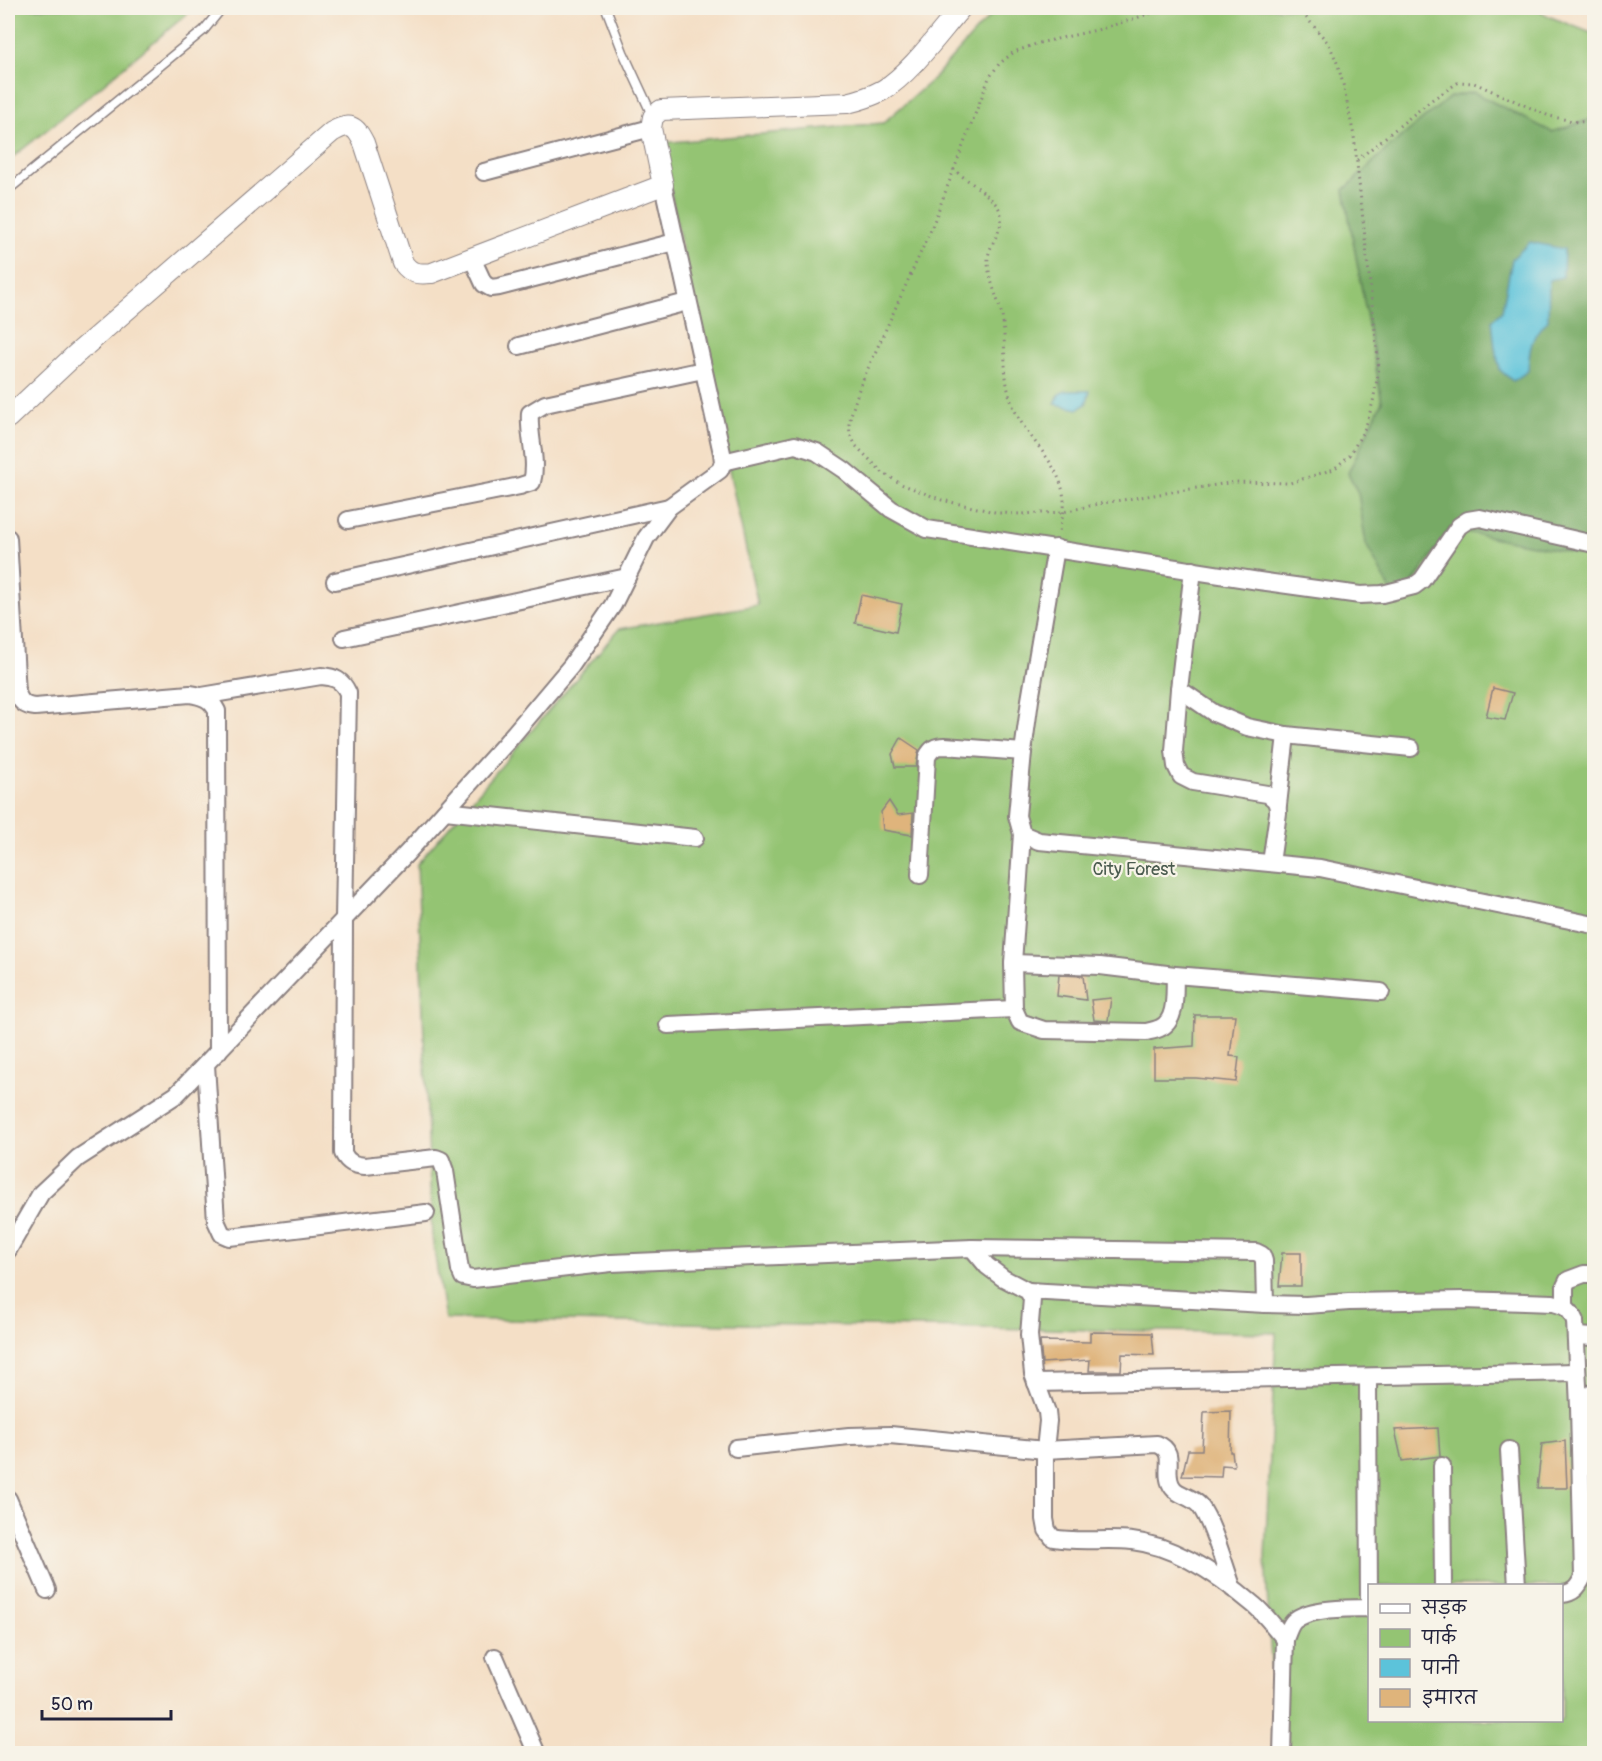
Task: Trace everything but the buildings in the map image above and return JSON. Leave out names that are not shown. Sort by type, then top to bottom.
[{"type":"street","points":[[484,172],[652,122],[661,110],[847,103],[864,99],[884,89],[909,67],[961,8]]},
{"type":"street","points":[[8,1250],[41,1193],[78,1158],[176,1095],[445,811],[572,666],[597,631],[646,538],[669,507],[720,470],[723,462],[687,302],[652,122]]},
{"type":"street","points":[[8,418],[75,355],[332,132],[343,126],[351,126],[358,131],[364,143],[403,263],[409,271],[418,274],[432,273],[663,185]]},
{"type":"street","points":[[472,258],[484,284],[491,288],[499,288],[675,242]]},
{"type":"street","points":[[519,346],[687,302]]},
{"type":"street","points":[[348,520],[532,482],[534,472],[529,426],[530,413],[535,409],[545,404],[703,370]]},
{"type":"street","points":[[723,462],[795,445],[817,452],[844,470],[891,509],[927,529],[1058,541],[1192,570],[1360,595],[1382,594],[1414,586],[1422,580],[1459,526],[1468,520],[1480,518],[1594,544]]},
{"type":"street","points":[[335,581],[669,507]]},
{"type":"street","points":[[8,538],[17,693],[27,706],[190,694],[212,701],[217,711],[218,1052]]},
{"type":"street","points":[[1058,541],[1023,752],[1017,816],[1022,834],[1013,963],[1014,1009],[1020,1022],[1044,1030],[1146,1032],[1161,1028],[1168,1021],[1173,1010],[1174,975]]},
{"type":"street","points":[[1192,570],[1179,689],[1174,751],[1176,766],[1181,776],[1193,782],[1267,794],[1275,799],[1278,805]]},
{"type":"street","points":[[344,638],[627,577]]},
{"type":"street","points":[[202,696],[321,676],[333,677],[343,683],[348,693],[343,1153],[347,1161],[365,1166],[436,1158],[441,1160],[446,1171],[463,1277],[473,1279],[611,1263],[698,1258],[972,1248],[1256,1252],[1262,1255],[1264,1261],[1265,1304]]},
{"type":"street","points":[[1179,689],[1214,713],[1247,727],[1286,735],[1411,748]]},
{"type":"street","points":[[1271,862],[1286,735]]},
{"type":"street","points":[[920,875],[927,757],[930,751],[937,746],[945,746],[1023,752]]},
{"type":"street","points":[[445,811],[695,838]]},
{"type":"street","points":[[1022,834],[1039,841],[1271,862],[1365,876],[1594,925]]},
{"type":"street","points":[[1013,963],[1100,966],[1174,975],[1381,992]]},
{"type":"street","points":[[668,1025],[1014,1009]]},
{"type":"street","points":[[206,1065],[216,1221],[222,1234],[229,1237],[426,1213]]},
{"type":"street","points":[[972,1248],[987,1266],[1003,1278],[1028,1291],[1265,1304],[1306,1305],[1463,1300],[1553,1303],[1565,1306],[1572,1312],[1576,1336],[1583,1577],[1577,1588],[1563,1594]]},
{"type":"street","points":[[1565,1306],[1565,1286],[1568,1280],[1584,1274],[1594,1275]]},
{"type":"street","points":[[1028,1291],[1032,1299],[1029,1335],[1033,1374],[1047,1412],[1048,1432],[1045,1450],[1047,1530],[1053,1538],[1076,1541],[1128,1540],[1163,1547],[1210,1573],[1233,1589],[1255,1606],[1285,1639]]},
{"type":"street","points":[[1576,1336],[1594,1337]]},
{"type":"street","points":[[1036,1383],[1577,1372]]},
{"type":"street","points":[[1368,1378],[1369,1584]]},
{"type":"street","points":[[1579,1407],[1585,1398],[1594,1392]]},
{"type":"street","points":[[736,1448],[849,1436],[890,1435],[1045,1450],[1156,1444],[1167,1449],[1170,1456],[1169,1479],[1172,1488],[1190,1497],[1206,1514],[1233,1589]]},
{"type":"street","points":[[1509,1450],[1517,1584]]},
{"type":"street","points":[[1442,1466],[1443,1584]]},
{"type":"street","points":[[8,1499],[47,1590]]},
{"type":"street","points":[[1282,1754],[1285,1639],[1291,1623],[1302,1615],[1316,1612],[1368,1608]]},
{"type":"street","points":[[495,1657],[537,1754]]},
{"type":"lane","points":[[8,190],[204,30],[222,8]]},
{"type":"lane","points":[[606,8],[652,122]]},
{"type":"path","points":[[1168,8],[1014,52],[999,64],[989,78],[930,232],[860,386],[850,415],[850,434],[856,446],[882,472],[901,484],[942,500],[999,513],[1044,514],[1236,482],[1290,483],[1334,469],[1350,455],[1366,426],[1379,368],[1357,160],[1338,64],[1329,44],[1298,8]]},
{"type":"path","points":[[1357,160],[1433,99],[1459,82],[1474,83],[1549,116],[1577,122],[1594,121]]},
{"type":"path","points":[[953,169],[987,196],[998,208],[1002,219],[987,262],[1001,314],[1007,386],[1019,419],[1057,471],[1061,483],[1064,512],[1058,541]]},
{"type":"green space","points":[[8,8],[194,8],[8,161]]},
{"type":"green space","name":"City Forest","points":[[997,8],[1536,8],[1548,16],[1594,34],[1594,1753],[1274,1753],[1276,1744],[1265,1557],[1276,1333],[445,1319],[432,1237],[417,864],[619,629],[758,605],[661,143],[883,123],[932,80]]},
{"type":"green space","points":[[1473,92],[1552,132],[1594,118],[1594,557],[1450,529],[1398,604],[1366,544],[1358,493],[1348,473],[1382,402],[1344,190],[1388,148],[1450,97]]},
{"type":"water","points":[[1530,242],[1564,249],[1563,277],[1549,280],[1548,321],[1534,337],[1528,371],[1513,381],[1500,370],[1492,320],[1502,311],[1512,259]]},
{"type":"water","points":[[1066,391],[1090,391],[1086,404],[1078,409],[1055,404],[1059,394]]}]
